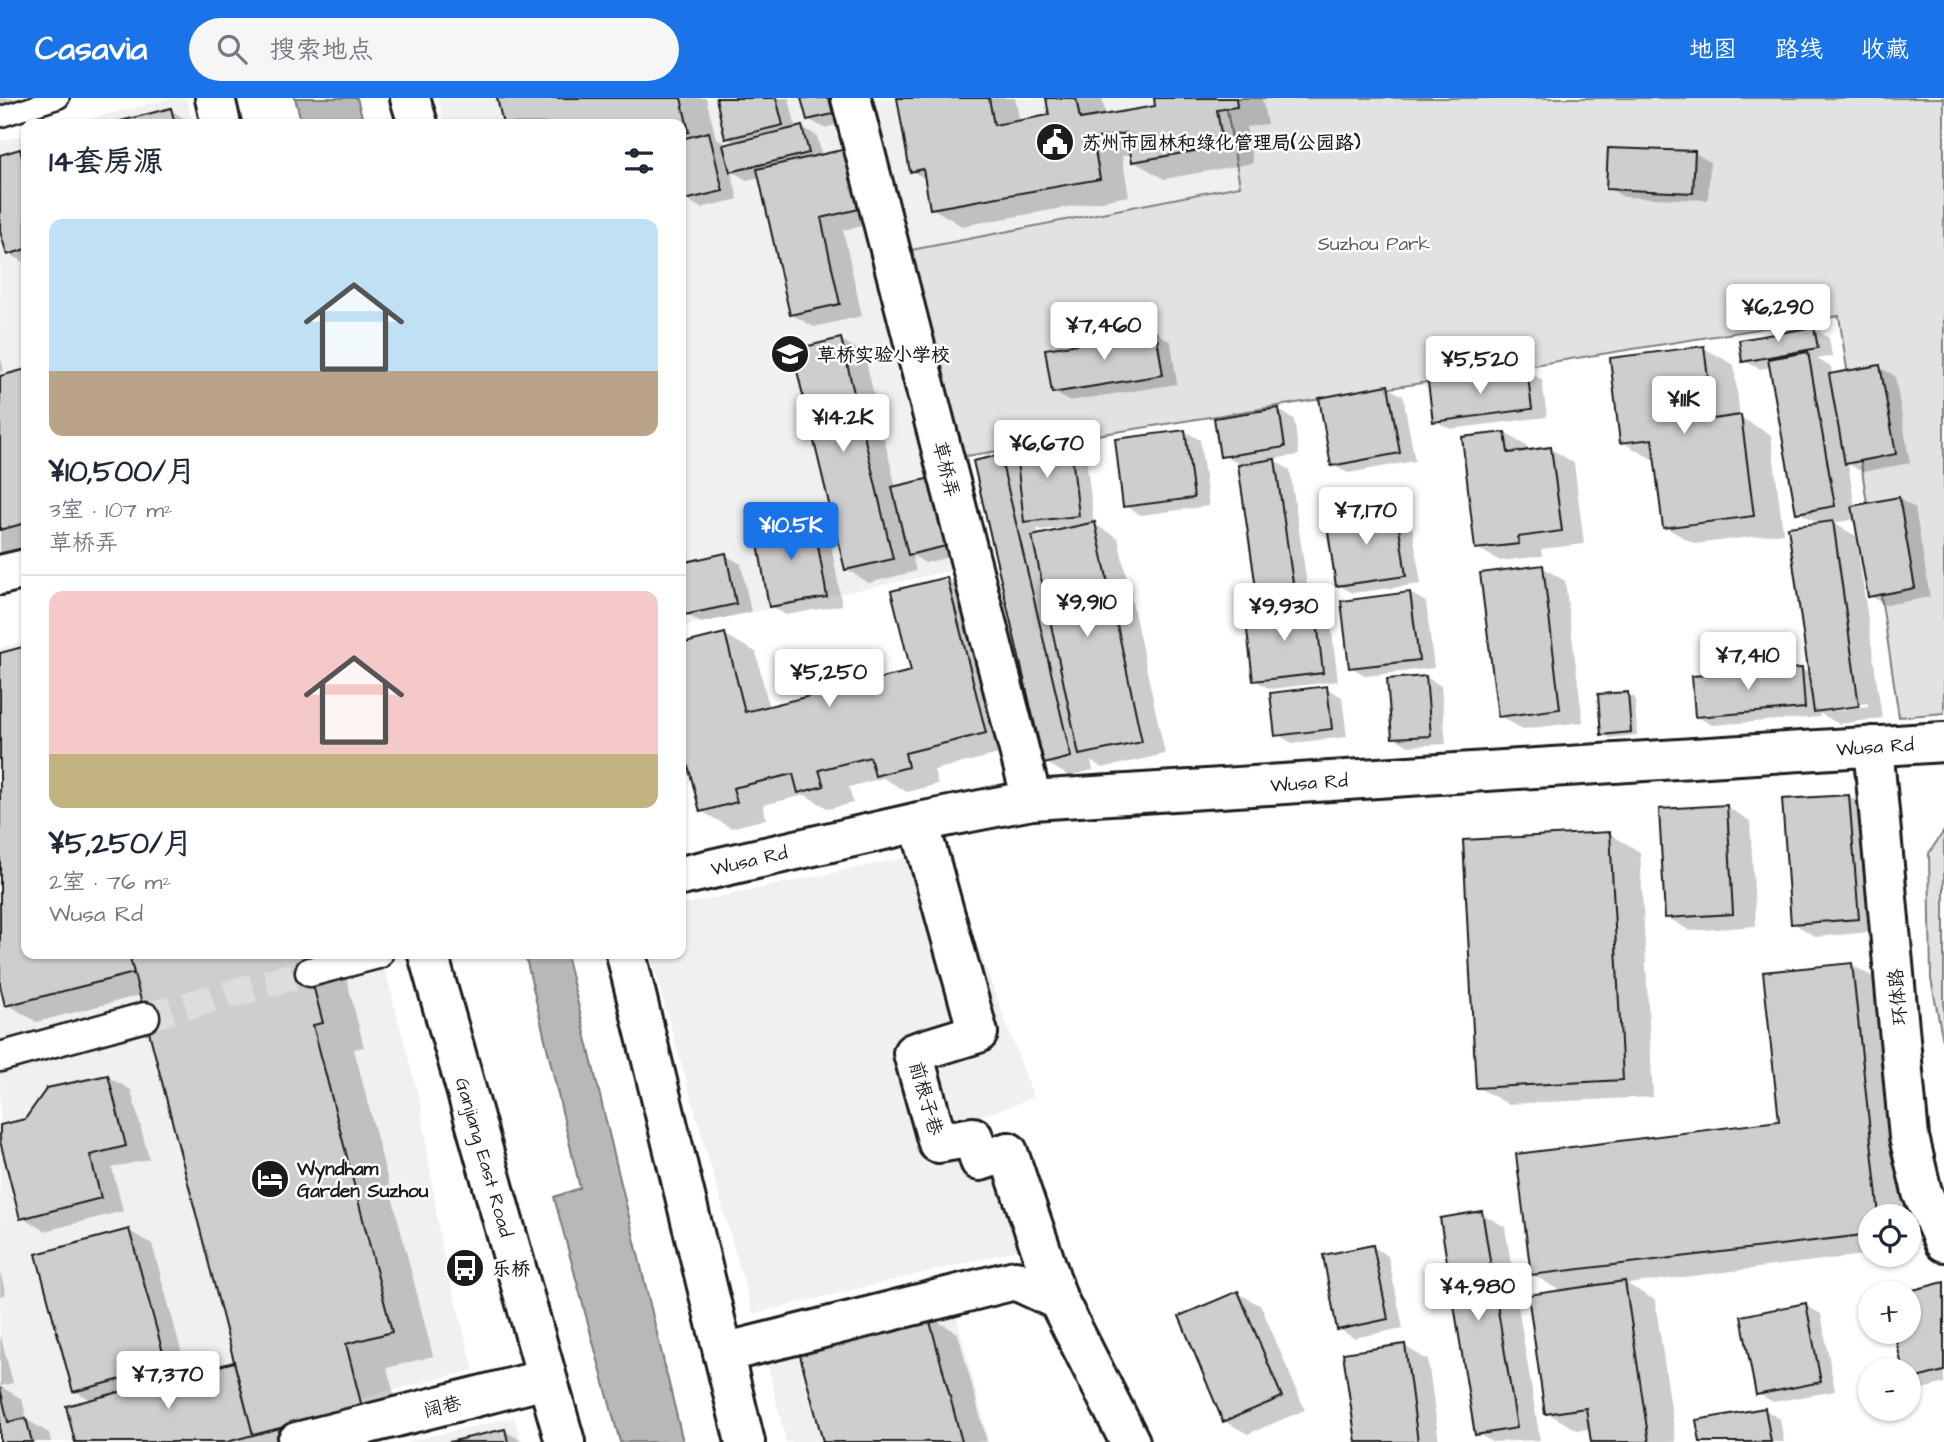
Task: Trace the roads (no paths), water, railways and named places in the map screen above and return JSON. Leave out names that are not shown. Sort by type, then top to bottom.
[{"type":"street","points":[[215,98],[220,119]]},
{"type":"street","points":[[410,98],[416,119]]},
{"type":"street","name":"草桥弄","points":[[851,98],[1032,800]]},
{"type":"street","points":[[0,575],[21,570]]},
{"type":"street","name":"Wusa Rd","points":[[686,875],[919,822],[1032,800],[1944,742]]},
{"type":"street","name":"环体路","points":[[1873,746],[1909,1137],[1922,1192],[1944,1242]]},
{"type":"street","name":"前根子巷","points":[[919,822],[978,1033],[913,1053],[937,1143],[973,1137],[979,1161],[1008,1152],[1058,1300],[1130,1442]]},
{"type":"street","points":[[310,972],[358,959]]},
{"type":"street","name":"Ganjiang East Road","points":[[429,959],[565,1442]]},
{"type":"street","points":[[627,959],[745,1442]]},
{"type":"street","points":[[0,1057],[145,1017]]},
{"type":"street","points":[[723,1353],[1015,1280],[1058,1300]]},
{"type":"street","name":"阔巷","points":[[297,1442],[546,1379]]},
{"type":"lane","points":[[0,117],[59,98]]},
{"type":"tunnel","points":[[145,1017],[310,972]]},
{"type":"place","name":"苏州市园林和绿化管理局(公园路)","points":[[1055,142]]},
{"type":"place","name":"草桥实验小学校","points":[[790,354]]},
{"type":"place","name":"Wyndham Garden Suzhou","points":[[270,1179]]},
{"type":"place","name":"乐桥","points":[[465,1268]]},
{"type":"park label","name":"Suzhou Park","points":[[1374,243]]}]
